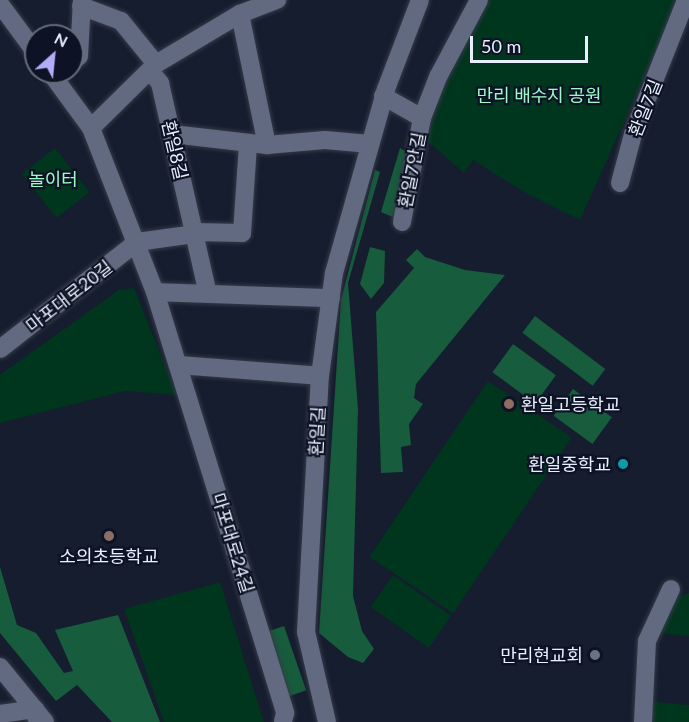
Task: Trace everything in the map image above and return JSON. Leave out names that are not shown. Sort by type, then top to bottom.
[{"type":"street","points":[[91,128],[153,67],[239,9],[277,0]]},
{"type":"street","name":"환일길","points":[[327,722],[306,632],[320,376],[334,273],[383,96],[420,0]]},
{"type":"street","points":[[383,96],[422,118],[448,58],[479,0]]},
{"type":"street","name":"환일7길","points":[[620,183],[633,134],[686,0]]},
{"type":"street","points":[[80,24],[81,3]]},
{"type":"street","name":"환일8길","points":[[81,3],[121,21],[153,67],[160,83],[208,294]]},
{"type":"street","points":[[0,4],[24,37]]},
{"type":"street","points":[[239,9],[267,145]]},
{"type":"street","name":"마포대로24길","points":[[62,84],[91,128],[155,292],[285,713],[283,722]]},
{"type":"street","name":"환일7안길","points":[[402,222],[422,118]]},
{"type":"street","points":[[172,134],[267,145],[325,140],[370,144]]},
{"type":"street","points":[[137,242],[194,233],[242,233],[248,144]]},
{"type":"street","name":"마포대로20길","points":[[0,349],[137,242]]},
{"type":"street","points":[[155,292],[331,298]]},
{"type":"street","points":[[178,365],[320,376]]},
{"type":"street","points":[[643,722],[648,642],[671,589]]},
{"type":"street","points":[[0,667],[39,718]]},
{"type":"street","points":[[0,714],[39,718]]},
{"type":"green space","name":"만리 배수지 공원","points":[[490,0],[679,0],[580,220],[524,192],[473,160],[464,173],[424,138],[435,104],[483,7]]},
{"type":"green space","name":"놀이터","points":[[55,148],[89,192],[56,218],[22,174]]},
{"type":"green space","points":[[400,148],[408,153],[395,218],[381,212]]},
{"type":"green space","points":[[375,170],[380,172],[348,283],[358,409],[353,596],[362,631],[374,649],[363,663],[348,657],[319,633],[341,300]]},
{"type":"green space","points":[[370,247],[385,251],[384,283],[371,299],[360,284]]},
{"type":"green space","points":[[417,249],[425,257],[465,270],[505,275],[416,384],[414,398],[423,404],[409,424],[411,445],[401,447],[403,472],[381,473],[376,312],[414,268],[406,260]]},
{"type":"green space","points":[[134,288],[177,395],[125,391],[0,423],[0,375],[119,290]]},
{"type":"green space","points":[[535,316],[605,369],[593,386],[522,333]]},
{"type":"green space","points":[[513,344],[556,375],[535,403],[492,372]]},
{"type":"green space","points":[[488,381],[572,437],[453,613],[369,557]]},
{"type":"green space","points":[[573,389],[612,417],[592,444],[554,416]]},
{"type":"green space","points":[[0,567],[17,625],[36,633],[64,673],[73,671],[55,630],[118,615],[160,722],[112,722],[77,685],[56,701],[0,633]]},
{"type":"green space","points":[[393,575],[451,616],[429,648],[371,607]]},
{"type":"green space","points":[[220,582],[264,722],[164,722],[124,609]]},
{"type":"green space","points":[[689,593],[689,636],[658,633],[678,597]]},
{"type":"green space","points":[[284,626],[306,690],[286,697],[264,633]]},
{"type":"green space","points":[[647,701],[689,705],[689,722],[649,722]]},
{"type":"place","name":"환일고등학교","points":[[509,404]]},
{"type":"place","name":"환일중학교","points":[[623,464]]},
{"type":"place","name":"소의초등학교","points":[[109,536]]},
{"type":"place","name":"만리현교회","points":[[595,655]]}]
